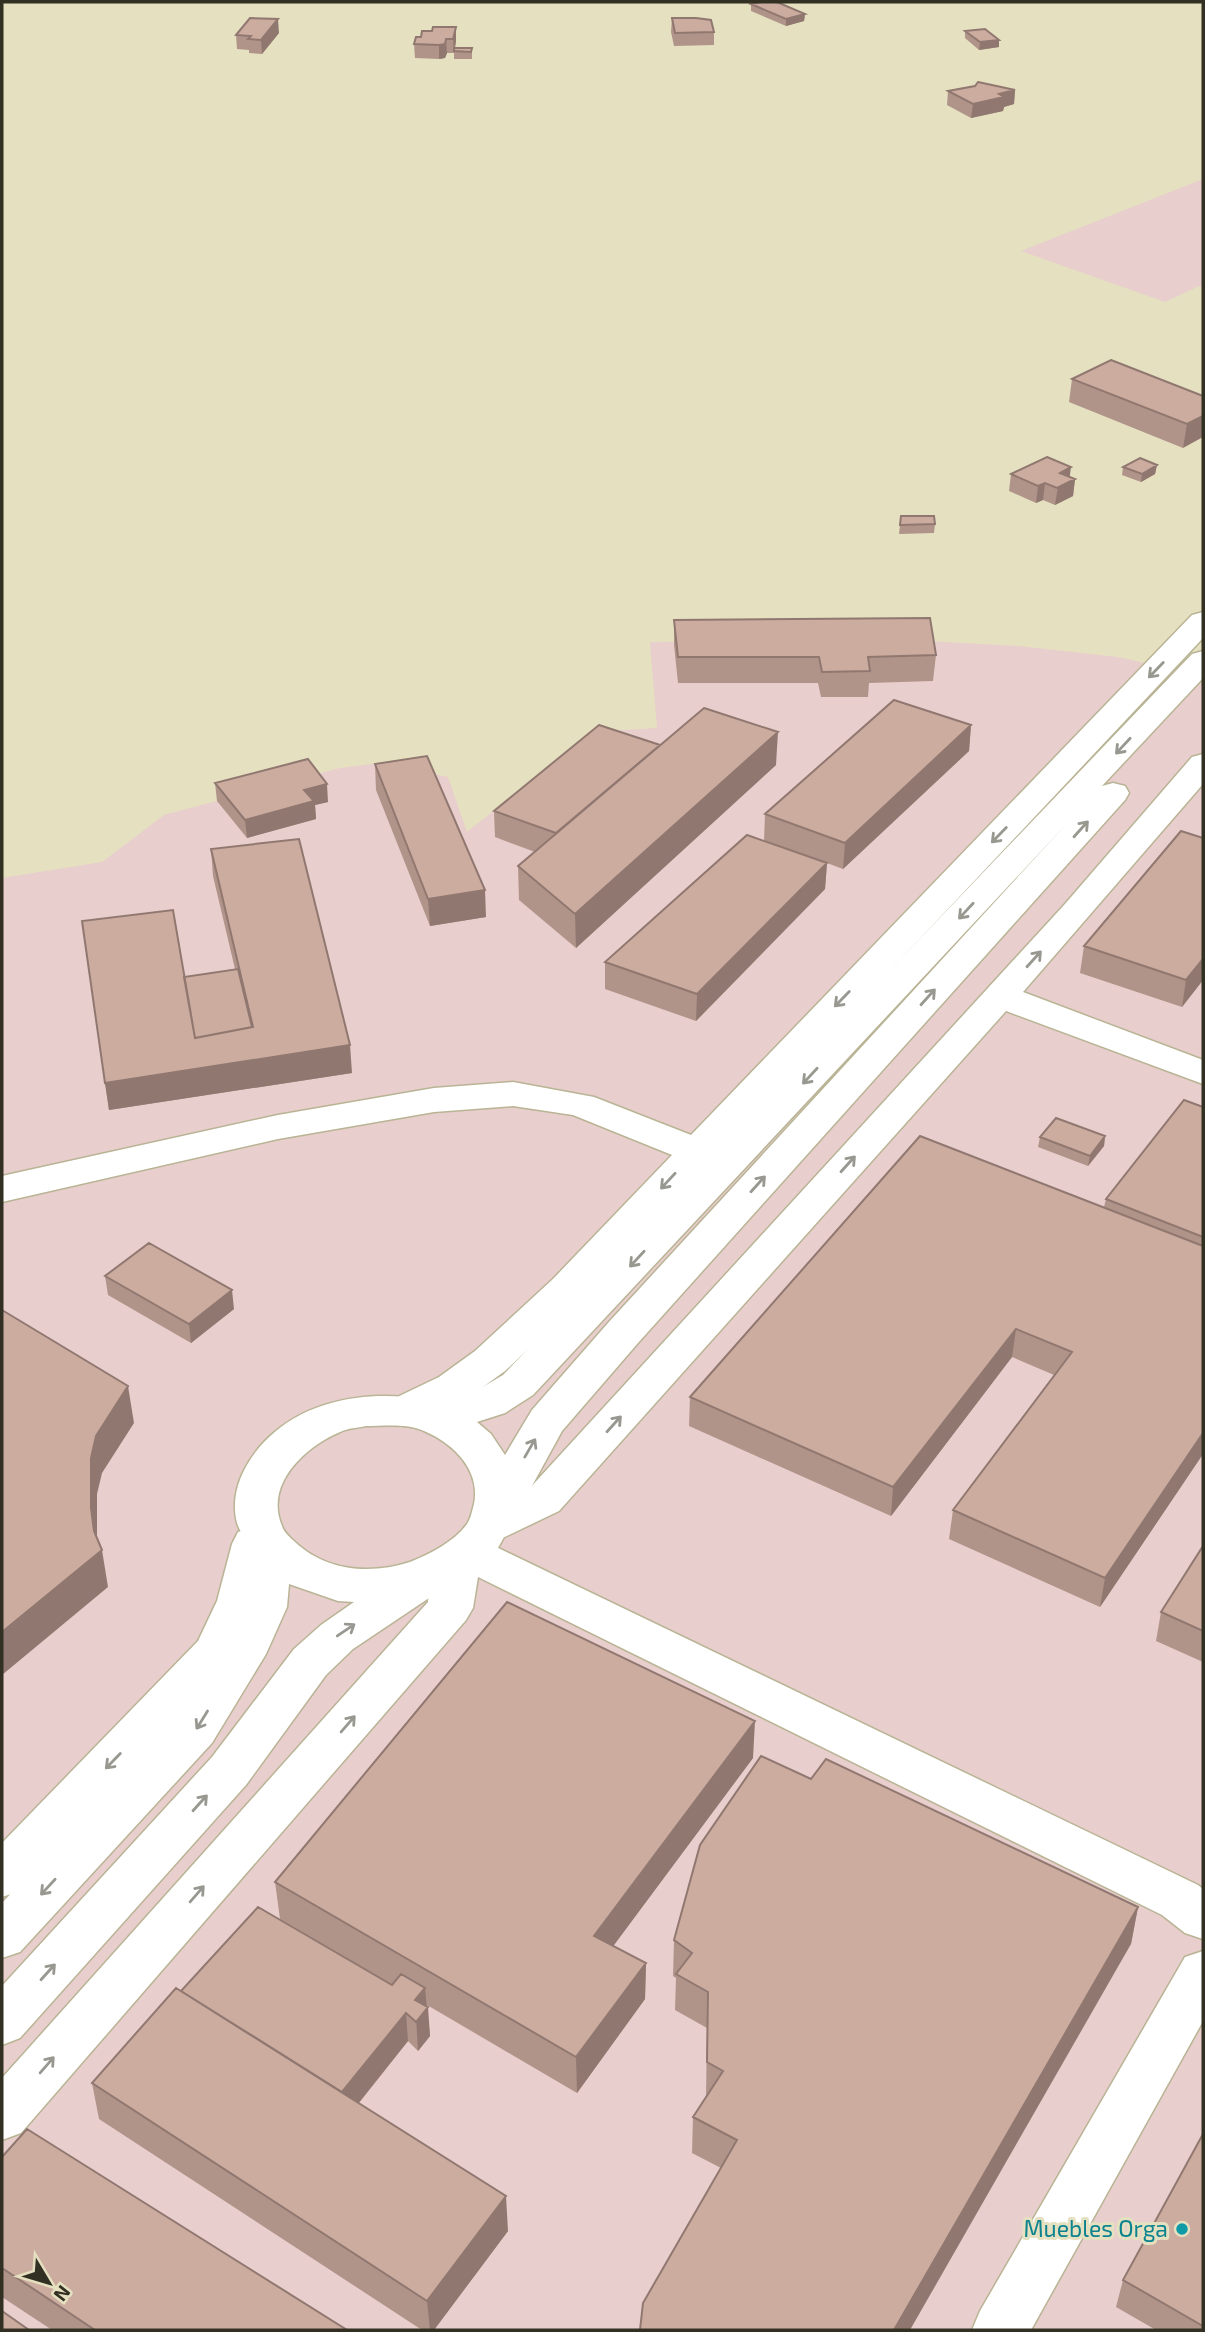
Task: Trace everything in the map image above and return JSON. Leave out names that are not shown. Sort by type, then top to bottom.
[{"type":"main road","points":[[422,1415],[490,1361],[567,1289],[1203,621]]},
{"type":"main road","points":[[2,1937],[195,1730],[243,1654],[264,1608],[264,1533],[257,1491],[269,1462],[293,1437],[327,1420],[366,1410],[422,1415],[490,1402],[517,1385],[1203,660]]},
{"type":"main road","points":[[2,2022],[229,1771],[310,1662],[337,1636],[468,1544],[547,1421],[623,1333],[1203,694]]},
{"type":"main road","points":[[264,1533],[293,1566],[323,1580],[346,1584],[396,1584],[544,1500],[1000,996],[1203,764]]},
{"type":"main road","points":[[1000,996],[1203,1073]]},
{"type":"main road","points":[[2,1189],[278,1127],[435,1100],[513,1094],[580,1105],[696,1151]]},
{"type":"main road","points":[[2,1168],[40,1180]]},
{"type":"main road","points":[[2,2116],[450,1608],[468,1544],[497,1486],[492,1465],[470,1439],[422,1415]]},
{"type":"main road","points":[[2,1876],[214,1654],[238,1612],[264,1533]]},
{"type":"main road","points":[[468,1544],[1180,1900],[1203,1918]]},
{"type":"main road","points":[[1000,2330],[1203,1973]]},
{"type":"shaded area","points":[[1203,179],[1203,288],[1199,286],[1165,302],[1021,251]]},
{"type":"shaded area","points":[[927,641],[1019,646],[1118,657],[1203,676],[1203,2330],[2,2330],[2,878],[102,862],[164,815],[340,768],[418,758],[428,773],[448,777],[467,832],[593,732],[657,728],[650,642]]},
{"type":"building","points":[[777,2],[805,14],[786,19],[751,4]]},
{"type":"building","points":[[250,18],[278,19],[261,40],[236,35]]},
{"type":"building","points":[[672,18],[711,20],[714,32],[675,33]]},
{"type":"building","points":[[433,27],[456,27],[453,39],[446,39],[445,44],[439,45],[414,44],[416,37],[421,37],[422,31],[432,31]]},
{"type":"building","points":[[985,29],[999,40],[980,42],[965,31]]},
{"type":"building","points":[[454,48],[472,48],[471,52],[454,51]]},
{"type":"building","points":[[978,82],[1015,90],[999,94],[1004,97],[973,104],[948,91],[975,86]]},
{"type":"building","points":[[1111,360],[1203,396],[1203,416],[1187,424],[1072,379]]},
{"type":"building","points":[[1047,457],[1071,467],[1060,473],[1075,479],[1057,488],[1045,483],[1038,486],[1011,474]]},
{"type":"building","points":[[1140,458],[1157,465],[1142,474],[1123,467]]},
{"type":"building","points":[[901,516],[934,516],[935,524],[900,525]]},
{"type":"building","points":[[930,618],[936,655],[868,657],[870,671],[822,672],[819,657],[678,657],[674,620]]},
{"type":"building","points":[[894,700],[971,725],[845,843],[765,814]]},
{"type":"building","points":[[704,708],[778,732],[575,914],[518,866]]},
{"type":"building","points":[[599,725],[660,745],[556,833],[494,811]]},
{"type":"building","points":[[427,756],[485,890],[428,899],[375,764]]},
{"type":"building","points":[[308,759],[327,784],[304,790],[314,801],[245,820],[215,783]]},
{"type":"building","points":[[1181,831],[1203,838],[1203,959],[1186,980],[1084,946]]},
{"type":"building","points":[[747,835],[827,863],[697,994],[605,962]]},
{"type":"building","points":[[299,839],[350,1045],[105,1083],[82,921],[173,910],[195,1038],[253,1027],[211,849]]},
{"type":"building","points":[[238,969],[252,1027],[195,1038],[184,977]]},
{"type":"building","points":[[1184,1100],[1203,1107],[1203,1237],[1106,1199]]},
{"type":"building","points":[[1056,1118],[1105,1136],[1090,1156],[1040,1137]]},
{"type":"building","points":[[920,1136],[1203,1246],[1203,1433],[1105,1578],[953,1510],[1072,1352],[1016,1329],[893,1487],[690,1397]]},
{"type":"building","points":[[149,1243],[232,1290],[189,1324],[105,1276]]},
{"type":"building","points":[[2,1310],[128,1386],[96,1436],[91,1458],[91,1508],[94,1531],[102,1550],[2,1632]]},
{"type":"building","points":[[1203,1546],[1203,1631],[1161,1612]]},
{"type":"building","points":[[507,1602],[755,1721],[594,1936],[646,1963],[576,2057],[275,1882]]},
{"type":"building","points":[[761,1756],[811,1779],[826,1759],[1138,1907],[894,2330],[640,2330],[643,2303],[737,2140],[693,2117],[723,2071],[707,2062],[708,1992],[676,1974],[692,1953],[674,1940],[700,1845]]},
{"type":"building","points":[[258,1907],[392,1985],[401,1974],[425,1988],[415,2000],[428,2007],[416,2022],[406,2013],[342,2092],[181,1991]]},
{"type":"building","points":[[176,1988],[506,2196],[427,2301],[92,2083]]},
{"type":"building","points":[[27,2129],[347,2330],[95,2330],[2,2268],[2,2157]]},
{"type":"building","name":"Muebles Orga","points":[[1203,2134],[1203,2326],[1123,2280]]},
{"type":"building","points":[[2,2311],[29,2330],[2,2330]]},
{"type":"place","name":"Muebles Orga","points":[[1182,2229]]}]
